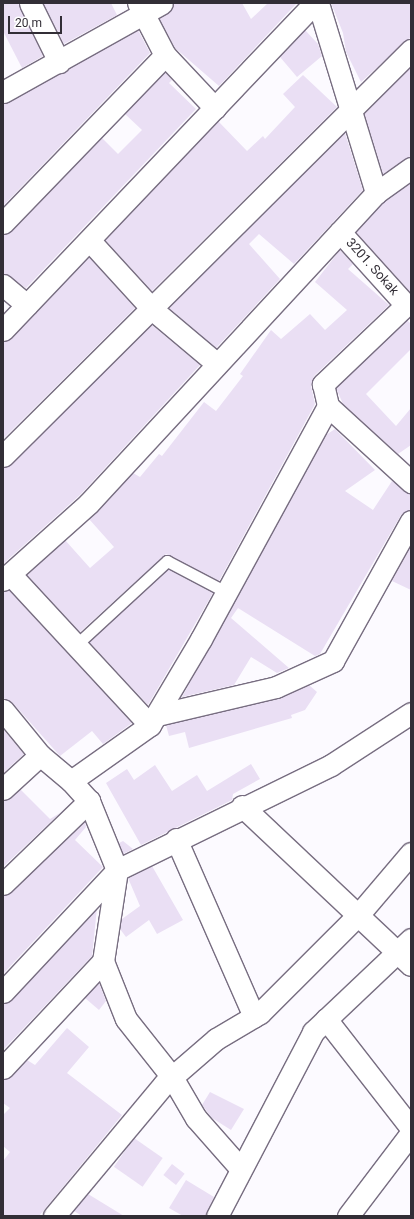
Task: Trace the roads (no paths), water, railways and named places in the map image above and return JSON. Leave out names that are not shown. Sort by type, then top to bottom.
[{"type":"street","points":[[30,3],[59,62]]},
{"type":"street","points":[[3,92],[59,62],[141,8],[162,3]]},
{"type":"street","points":[[3,330],[90,241],[314,3]]},
{"type":"street","points":[[318,3],[352,107],[376,193]]},
{"type":"street","points":[[141,8],[165,55],[215,108]]},
{"type":"street","points":[[3,456],[153,310],[352,107],[411,50]]},
{"type":"street","points":[[3,223],[165,55]]},
{"type":"street","name":"3201. Sokak","points":[[328,406],[323,384],[408,308],[340,232],[376,193],[410,172]]},
{"type":"street","points":[[153,720],[7,577],[89,503],[216,363],[340,232]]},
{"type":"street","points":[[90,241],[153,310],[216,363]]},
{"type":"street","points":[[3,285],[27,305]]},
{"type":"street","points":[[153,720],[226,592],[328,406],[411,482]]},
{"type":"street","points":[[71,781],[153,720],[276,687],[333,660],[411,521]]},
{"type":"street","points":[[3,710],[40,755],[71,781],[89,801],[117,870],[103,962],[126,1019],[172,1077],[196,1118],[241,1169]]},
{"type":"street","points":[[3,992],[117,870],[242,806],[331,765],[411,713]]},
{"type":"street","points":[[3,789],[40,755]]},
{"type":"street","points":[[3,884],[89,801]]},
{"type":"street","points":[[217,1216],[313,1032],[326,1019],[407,952],[359,914],[242,806]]},
{"type":"street","points":[[176,839],[254,1017]]},
{"type":"street","points":[[54,1216],[172,1077],[216,1039],[254,1017],[359,914],[411,853]]},
{"type":"street","points":[[3,1068],[103,962]]},
{"type":"street","points":[[326,1019],[411,1128]]},
{"type":"street","points":[[348,1216],[411,1133]]},
{"type":"lane","points":[[76,645],[167,561],[226,592]]}]
